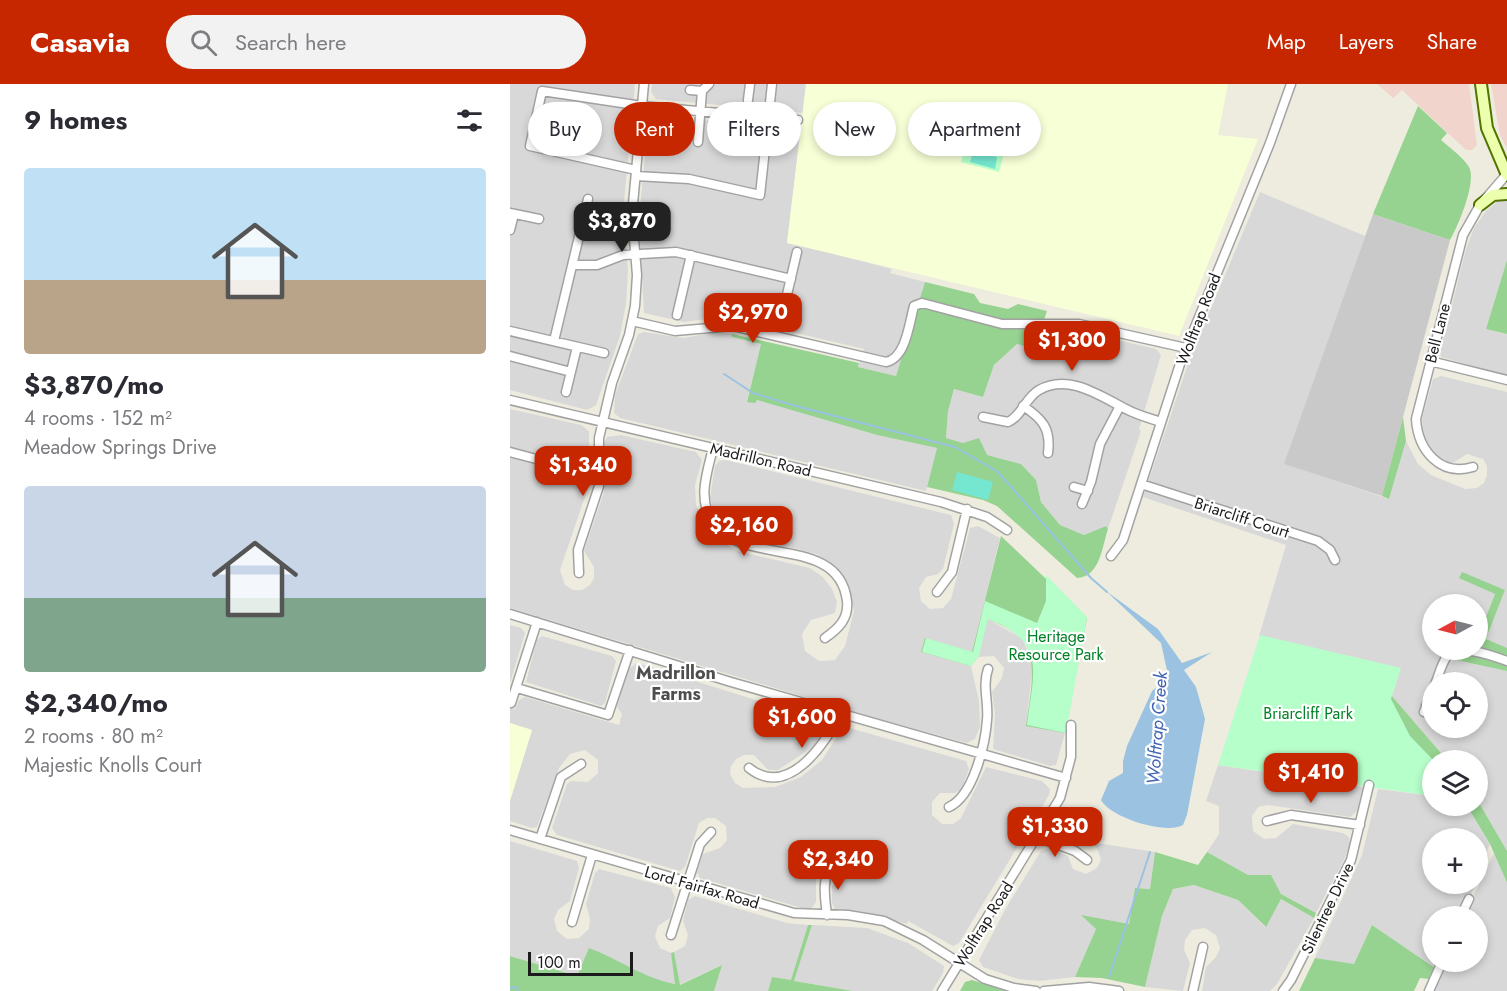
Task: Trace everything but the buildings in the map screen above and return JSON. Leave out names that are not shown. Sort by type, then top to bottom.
[{"type":"main road","points":[[1481,84],[1487,128],[1507,175]]},
{"type":"main road","points":[[1480,205],[1493,195],[1507,194]]},
{"type":"street","points":[[642,102],[644,84]]},
{"type":"street","points":[[698,142],[702,92],[708,84]]},
{"type":"street","points":[[748,100],[750,84]]},
{"type":"street","points":[[769,84],[769,102]]},
{"type":"street","name":"Wolftrap Road","points":[[1111,556],[1121,543],[1186,348],[1270,143],[1291,84]]},
{"type":"street","points":[[690,90],[702,92]]},
{"type":"street","points":[[615,102],[542,91],[530,146],[636,173],[689,179],[760,195],[764,156]]},
{"type":"street","points":[[695,111],[707,113]]},
{"type":"street","points":[[579,573],[578,550],[599,486],[598,450],[603,422],[612,383],[632,321],[637,287],[632,227],[638,156]]},
{"type":"street","name":"Bell Lane","points":[[1473,467],[1457,470],[1442,466],[1428,454],[1419,438],[1417,410],[1463,235],[1480,205],[1507,175]]},
{"type":"street","points":[[554,341],[588,199]]},
{"type":"street","points":[[510,230],[512,214],[539,219]]},
{"type":"street","points":[[573,265],[597,265],[606,263],[614,257],[666,251],[791,279]]},
{"type":"street","points":[[785,303],[797,252]]},
{"type":"street","points":[[677,315],[691,255]]},
{"type":"street","points":[[632,321],[675,331],[733,326],[877,360],[894,361],[900,354],[914,306],[922,303],[1002,324],[1079,324],[1186,348]]},
{"type":"street","points":[[510,330],[604,353]]},
{"type":"street","points":[[566,392],[577,346]]},
{"type":"street","points":[[510,357],[571,372]]},
{"type":"street","points":[[1430,361],[1507,380]]},
{"type":"street","points":[[982,417],[1008,422],[1017,417],[1035,393],[1058,384],[1096,392],[1120,406],[1161,422]]},
{"type":"street","name":"Madrillon Road","points":[[510,400],[967,509],[1007,530]]},
{"type":"street","points":[[1023,406],[1045,424],[1049,440],[1048,453]]},
{"type":"street","points":[[1082,504],[1088,491],[1100,444],[1120,406]]},
{"type":"street","points":[[713,448],[704,496],[708,515],[714,525],[738,542],[814,560],[830,569],[840,582],[846,598],[846,616],[840,626],[825,638]]},
{"type":"street","points":[[510,453],[540,460]]},
{"type":"street","name":"Briarcliff Court","points":[[1141,484],[1318,541],[1330,550],[1335,560]]},
{"type":"street","points":[[1074,487],[1088,491]]},
{"type":"street","points":[[937,592],[952,572],[967,509]]},
{"type":"street","points":[[510,614],[1066,778]]},
{"type":"street","points":[[512,703],[537,622]]},
{"type":"street","points":[[517,688],[608,715],[630,650]]},
{"type":"street","points":[[1440,672],[1446,658],[1454,651],[1462,650],[1507,661]]},
{"type":"street","points":[[949,807],[957,803],[966,793],[980,753],[987,720],[985,684],[988,669]]},
{"type":"street","points":[[749,768],[762,776],[772,777],[802,765],[827,740],[841,712]]},
{"type":"street","name":"Wolftrap Road","points":[[942,991],[1060,798],[1072,748],[1071,725]]},
{"type":"street","points":[[540,839],[561,777],[581,764]]},
{"type":"street","name":"Silentree Drive","points":[[1283,991],[1292,980],[1347,869],[1369,785]]},
{"type":"street","points":[[1267,821],[1291,815],[1360,825]]},
{"type":"street","name":"Lord Fairfax Road","points":[[510,830],[794,913],[884,921],[923,940],[959,962]]},
{"type":"street","points":[[671,935],[700,844],[711,832]]},
{"type":"street","points":[[1037,837],[1075,851],[1087,860]]},
{"type":"street","points":[[572,922],[592,855]]},
{"type":"street","points":[[827,915],[825,881],[827,870],[833,862]]},
{"type":"street","points":[[1465,906],[1469,898]]},
{"type":"street","points":[[1193,991],[1203,947]]},
{"type":"street","points":[[959,962],[985,979],[1036,991]]},
{"type":"street","points":[[1429,991],[1438,972]]},
{"type":"street","points":[[1044,991],[1089,987],[1119,991]]},
{"type":"shaded area","points":[[510,84],[635,84],[633,102],[614,102],[614,156],[628,156],[623,212],[628,270],[626,304],[620,336],[596,405],[587,410],[510,390]]},
{"type":"shaded area","points":[[652,84],[806,84],[803,113],[801,113],[801,102],[707,102],[707,104],[656,99],[651,92]]},
{"type":"shaded area","points":[[806,84],[1228,84],[1218,135],[1258,139],[1179,336],[787,243],[797,156],[801,156],[801,126]]},
{"type":"shaded area","points":[[1377,84],[1469,84],[1477,145],[1472,150],[1466,150],[1402,90],[1393,98]]},
{"type":"shaded area","points":[[1491,84],[1507,84],[1507,148],[1500,135]]},
{"type":"shaded area","points":[[695,119],[707,121],[707,156],[798,156],[787,242],[892,269],[890,273],[925,282],[896,376],[858,367],[864,349],[737,319],[715,318],[684,322],[644,313],[639,219],[645,156],[695,156]]},
{"type":"shaded area","points":[[972,156],[997,157],[995,169],[970,162]]},
{"type":"shaded area","points":[[1260,192],[1365,236],[1285,464],[1389,499],[1406,441],[1418,464],[1431,475],[1465,489],[1477,488],[1484,483],[1487,475],[1487,466],[1483,459],[1467,454],[1451,464],[1444,464],[1432,454],[1424,441],[1422,419],[1433,379],[1441,376],[1507,392],[1507,648],[1488,640],[1488,634],[1505,590],[1460,578],[1495,594],[1488,612],[1488,594],[1422,594],[1422,660],[1440,660],[1435,672],[1422,672],[1420,705],[1422,703],[1422,731],[1391,695],[1286,642],[1259,636],[1286,545],[1143,497],[1190,358]]},
{"type":"shaded area","points":[[1500,199],[1507,201],[1507,260],[1486,329],[1507,334],[1507,376],[1441,357],[1440,352],[1466,249],[1474,228],[1486,211]]},
{"type":"shaded area","points":[[1373,214],[1450,240],[1382,496],[1284,464]]},
{"type":"shaded area","points":[[644,332],[683,338],[712,333],[732,334],[732,337],[761,344],[747,401],[757,400],[877,435],[937,448],[926,491],[620,418],[614,413],[615,395],[638,334]]},
{"type":"shaded area","points":[[1040,332],[1083,332],[1156,349],[1161,355],[1139,429],[1141,431],[1108,529],[1106,526],[1084,535],[1060,525],[1041,502],[1036,480],[1021,464],[987,455],[963,443],[946,438],[948,411],[954,389],[983,397],[994,365],[1017,344],[1034,349]]},
{"type":"shaded area","points":[[510,409],[581,425],[589,431],[589,485],[560,570],[565,585],[573,590],[582,590],[590,585],[594,578],[594,567],[584,551],[604,492],[604,443],[607,437],[621,435],[696,452],[702,460],[695,485],[696,505],[703,522],[713,536],[737,551],[810,568],[823,577],[832,589],[837,602],[835,613],[811,620],[802,634],[805,651],[819,661],[835,660],[845,646],[854,611],[847,582],[837,568],[817,554],[743,536],[724,525],[714,513],[710,498],[715,466],[719,461],[726,460],[951,515],[954,524],[943,569],[938,574],[926,577],[919,588],[921,601],[930,609],[943,608],[951,599],[970,528],[978,526],[1000,538],[972,653],[922,652],[971,666],[979,701],[980,727],[975,739],[967,743],[871,717],[510,608]]},
{"type":"shaded area","points":[[957,472],[993,482],[988,500],[952,490]]},
{"type":"shaded area","points":[[987,619],[1022,638],[1033,664],[1026,725],[1065,733],[1056,765],[1050,766],[993,749],[995,714],[992,692],[1002,678],[1004,668],[994,656],[978,657]]},
{"type":"shaded area","points":[[510,625],[521,628],[525,633],[510,683]]},
{"type":"shaded area","points":[[542,636],[612,656],[616,661],[605,703],[601,706],[526,682],[537,640]]},
{"type":"shaded area","points":[[1454,660],[1466,660],[1507,671],[1507,851],[1487,816],[1488,750],[1438,750],[1428,738],[1488,738],[1488,672],[1442,672],[1446,664]]},
{"type":"shaded area","points":[[637,663],[823,721],[824,729],[813,747],[778,770],[768,770],[754,755],[744,755],[736,759],[731,766],[730,774],[735,783],[743,788],[775,787],[801,777],[822,760],[842,729],[846,727],[966,761],[969,769],[961,790],[955,793],[940,793],[932,802],[932,815],[942,824],[953,824],[961,818],[986,767],[1042,781],[1050,789],[1049,795],[959,943],[953,946],[908,921],[907,924],[860,911],[835,909],[832,903],[832,886],[845,877],[850,863],[839,848],[824,849],[816,857],[816,902],[812,908],[805,909],[700,878],[697,872],[703,854],[720,848],[727,840],[726,826],[715,818],[707,818],[699,823],[685,867],[680,871],[557,835],[552,828],[567,784],[571,781],[588,782],[598,773],[598,760],[585,750],[570,754],[559,768],[537,827],[532,828],[510,821],[510,801],[532,730],[510,723],[510,708],[515,709],[519,700],[525,697],[619,725],[622,714],[617,707],[628,669]]},
{"type":"shaded area","points":[[510,723],[532,730],[510,801]]},
{"type":"shaded area","points":[[1218,765],[1363,787],[1357,811],[1350,817],[1268,805],[1258,807],[1252,816],[1253,831],[1264,839],[1276,838],[1293,824],[1343,833],[1349,837],[1350,844],[1343,862],[1316,913],[1281,894],[1270,875],[1248,875],[1207,852],[1219,834],[1219,806],[1206,801]]},
{"type":"shaded area","points":[[1378,789],[1422,795],[1422,816],[1473,816],[1480,828],[1422,828],[1422,894],[1471,894],[1465,906],[1422,906],[1422,959],[1372,925],[1354,965],[1315,958],[1362,855]]},
{"type":"shaded area","points":[[510,841],[577,861],[579,868],[570,901],[558,910],[554,919],[557,931],[567,939],[579,938],[589,929],[590,919],[586,904],[595,873],[599,869],[671,888],[675,897],[670,918],[658,926],[655,936],[660,948],[671,953],[676,984],[654,980],[589,949],[578,976],[510,956]]},
{"type":"shaded area","points":[[1090,842],[1155,852],[1150,889],[1135,888],[1129,924],[1096,929],[1075,977],[1039,981],[1018,979],[983,967],[979,960],[1006,908],[1041,851],[1050,848],[1068,856],[1073,869],[1086,874],[1097,868],[1101,860],[1097,848]]},
{"type":"shaded area","points":[[1494,853],[1507,883],[1507,991],[1429,991],[1438,972],[1488,972],[1488,906],[1469,906],[1474,894],[1488,894],[1488,866]]},
{"type":"shaded area","points":[[1194,885],[1238,900],[1265,927],[1281,899],[1314,918],[1277,984],[1270,991],[1202,991],[1206,967],[1216,957],[1220,948],[1216,935],[1205,928],[1192,930],[1185,940],[1184,950],[1190,963],[1183,991],[1145,987],[1162,916],[1173,889]]},
{"type":"shaded area","points":[[695,896],[787,923],[808,925],[791,981],[772,977],[768,991],[714,991],[721,965],[679,985],[674,952],[685,946],[688,935],[683,921],[688,900]]},
{"type":"shaded area","points":[[812,925],[867,928],[908,943],[944,966],[943,973],[932,991],[853,991],[794,981]]},
{"type":"green space","points":[[1418,106],[1447,133],[1441,140],[1463,160],[1471,174],[1466,204],[1450,240],[1373,214]]},
{"type":"green space","points":[[963,156],[1003,156],[999,172],[961,162]]},
{"type":"green space","points":[[1507,260],[1507,334],[1486,329]]},
{"type":"green space","points":[[925,282],[974,294],[980,303],[1008,309],[1018,304],[1047,311],[1034,349],[1017,344],[994,365],[983,397],[954,389],[948,411],[946,438],[963,443],[979,438],[987,455],[1021,464],[1036,480],[1041,502],[1060,525],[1084,535],[1106,526],[1108,529],[1099,560],[1091,572],[1085,576],[1077,578],[997,506],[983,500],[927,487],[937,448],[877,435],[757,400],[755,403],[747,402],[761,344],[732,337],[732,334],[859,363],[858,367],[896,376]]},
{"type":"green space","points":[[1403,417],[1406,441],[1389,499],[1382,496]]},
{"type":"green space","name":"Heritage Resource Park","points":[[1001,536],[1087,618],[1065,733],[1026,726],[1032,667],[1027,646],[1010,629],[988,619],[978,657],[971,666],[921,652],[925,638],[972,652]]},
{"type":"green space","points":[[1462,572],[1505,590],[1488,634],[1488,612],[1495,594],[1459,578]]},
{"type":"green space","name":"Heritage Resource Park","points":[[1046,575],[1087,617],[1066,733],[1027,725],[1032,690],[1032,661],[1028,649],[1020,638],[1007,628],[988,619],[979,656],[971,666],[922,652],[926,638],[973,652],[985,601],[1037,623],[1046,601]]},
{"type":"green space","name":"Briarcliff Park","points":[[1260,635],[1401,668],[1391,699],[1410,736],[1423,750],[1422,795],[1218,765]]},
{"type":"green space","points":[[1488,640],[1507,648],[1507,671],[1457,660],[1488,660]]},
{"type":"green space","points":[[1440,660],[1451,660],[1441,672],[1435,672]]},
{"type":"green space","points":[[1391,695],[1422,731],[1422,738],[1428,738],[1438,750],[1423,750],[1409,737],[1390,699]]},
{"type":"green space","points":[[1473,816],[1487,816],[1507,851],[1507,883],[1488,841],[1488,828],[1480,828]]},
{"type":"green space","points":[[1155,852],[1198,865],[1207,852],[1248,875],[1271,875],[1281,894],[1316,913],[1314,918],[1281,899],[1266,927],[1238,900],[1194,885],[1173,889],[1162,916],[1145,987],[1102,978],[1075,977],[1096,929],[1081,915],[1129,924],[1135,888],[1150,889]]},
{"type":"green space","points":[[808,925],[812,925],[794,981],[853,991],[768,991],[772,977],[791,980]]},
{"type":"green space","points":[[1372,925],[1422,959],[1422,972],[1433,972],[1429,979],[1420,978],[1414,991],[1299,991],[1315,958],[1354,964]]},
{"type":"green space","points":[[589,948],[642,973],[675,984],[671,953],[674,952],[680,985],[722,965],[714,991],[510,991],[510,956],[577,976]]},
{"type":"green space","points":[[972,980],[1007,991],[960,991],[965,982]]},
{"type":"water","points":[[1106,591],[1158,629],[1182,663],[1212,652],[1184,670],[1196,687],[1205,719],[1187,815],[1183,825],[1175,828],[1139,823],[1116,813],[1101,800],[1109,781],[1123,773],[1127,746],[1152,691],[1166,680],[1168,675],[1161,643]]},
{"type":"waterway","points":[[724,374],[753,393],[955,447],[998,472],[1091,578],[1107,592]]},
{"type":"waterway","name":"Wolftrap Creek","points":[[1109,977],[1150,852]]},
{"type":"waterway","points":[[510,988],[516,987],[518,991]]},
{"type":"district","name":"Madrillon Farms","points":[[676,683]]}]
